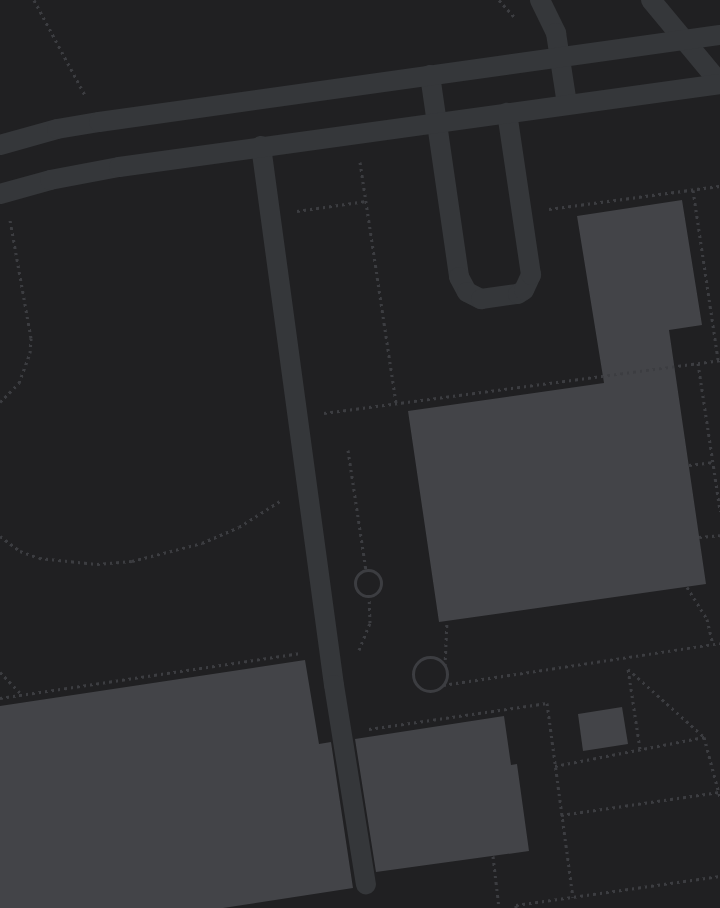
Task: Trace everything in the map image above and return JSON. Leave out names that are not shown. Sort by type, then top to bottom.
[{"type":"lane","points":[[540,0],[556,32],[562,57],[567,104]]},
{"type":"lane","points":[[651,0],[720,83]]},
{"type":"lane","points":[[0,146],[57,129],[99,122],[720,35]]},
{"type":"lane","points":[[430,75],[461,285],[473,296],[490,299],[518,294],[528,283],[531,275],[507,113]]},
{"type":"lane","points":[[2,193],[50,180],[119,167],[720,83]]},
{"type":"lane","points":[[261,146],[329,649],[366,884]]},
{"type":"path","points":[[34,0],[99,122]]},
{"type":"path","points":[[356,134],[396,404]]},
{"type":"path","points":[[522,213],[720,186]]},
{"type":"path","points":[[297,417],[719,360],[693,190]]},
{"type":"path","points":[[0,402],[19,383],[26,369],[31,338],[2,193]]},
{"type":"path","points":[[270,215],[366,202]]},
{"type":"path","points":[[698,363],[720,511]]},
{"type":"path","points":[[348,450],[366,570]]},
{"type":"path","points":[[689,465],[712,462]]},
{"type":"path","points":[[0,536],[20,551],[39,558],[97,564],[132,561],[202,543],[239,527],[306,480]]},
{"type":"path","points":[[699,537],[720,535]]},
{"type":"path","points":[[366,570],[379,574],[382,581],[381,588],[369,596],[356,588],[354,581],[366,570]]},
{"type":"path","points":[[687,587],[707,619],[713,644]]},
{"type":"path","points":[[443,685],[447,672],[445,667],[447,621]]},
{"type":"path","points":[[445,667],[436,658],[427,658],[414,668],[417,686],[424,690],[433,691],[443,685],[720,643]]},
{"type":"path","points":[[0,698],[329,649]]},
{"type":"path","points":[[640,749],[628,669],[704,737],[720,797]]},
{"type":"path","points":[[0,672],[22,694]]},
{"type":"path","points":[[342,732],[547,703],[573,897]]},
{"type":"path","points":[[555,766],[704,737]]},
{"type":"path","points":[[562,814],[720,792]]},
{"type":"path","points":[[493,856],[499,908]]},
{"type":"path","points":[[516,908],[516,905],[720,876]]},
{"type":"shaded area","points":[[0,0],[720,0],[720,908],[0,908]]},
{"type":"building","points":[[682,200],[702,325],[669,330],[706,584],[439,622],[408,411],[604,383],[577,216]]},
{"type":"building","points":[[305,660],[319,744],[331,742],[353,888],[223,908],[0,908],[0,706]]},
{"type":"building","points":[[622,707],[628,744],[583,751],[578,714]]},
{"type":"building","points":[[504,716],[511,765],[517,764],[529,851],[376,872],[355,739]]}]
